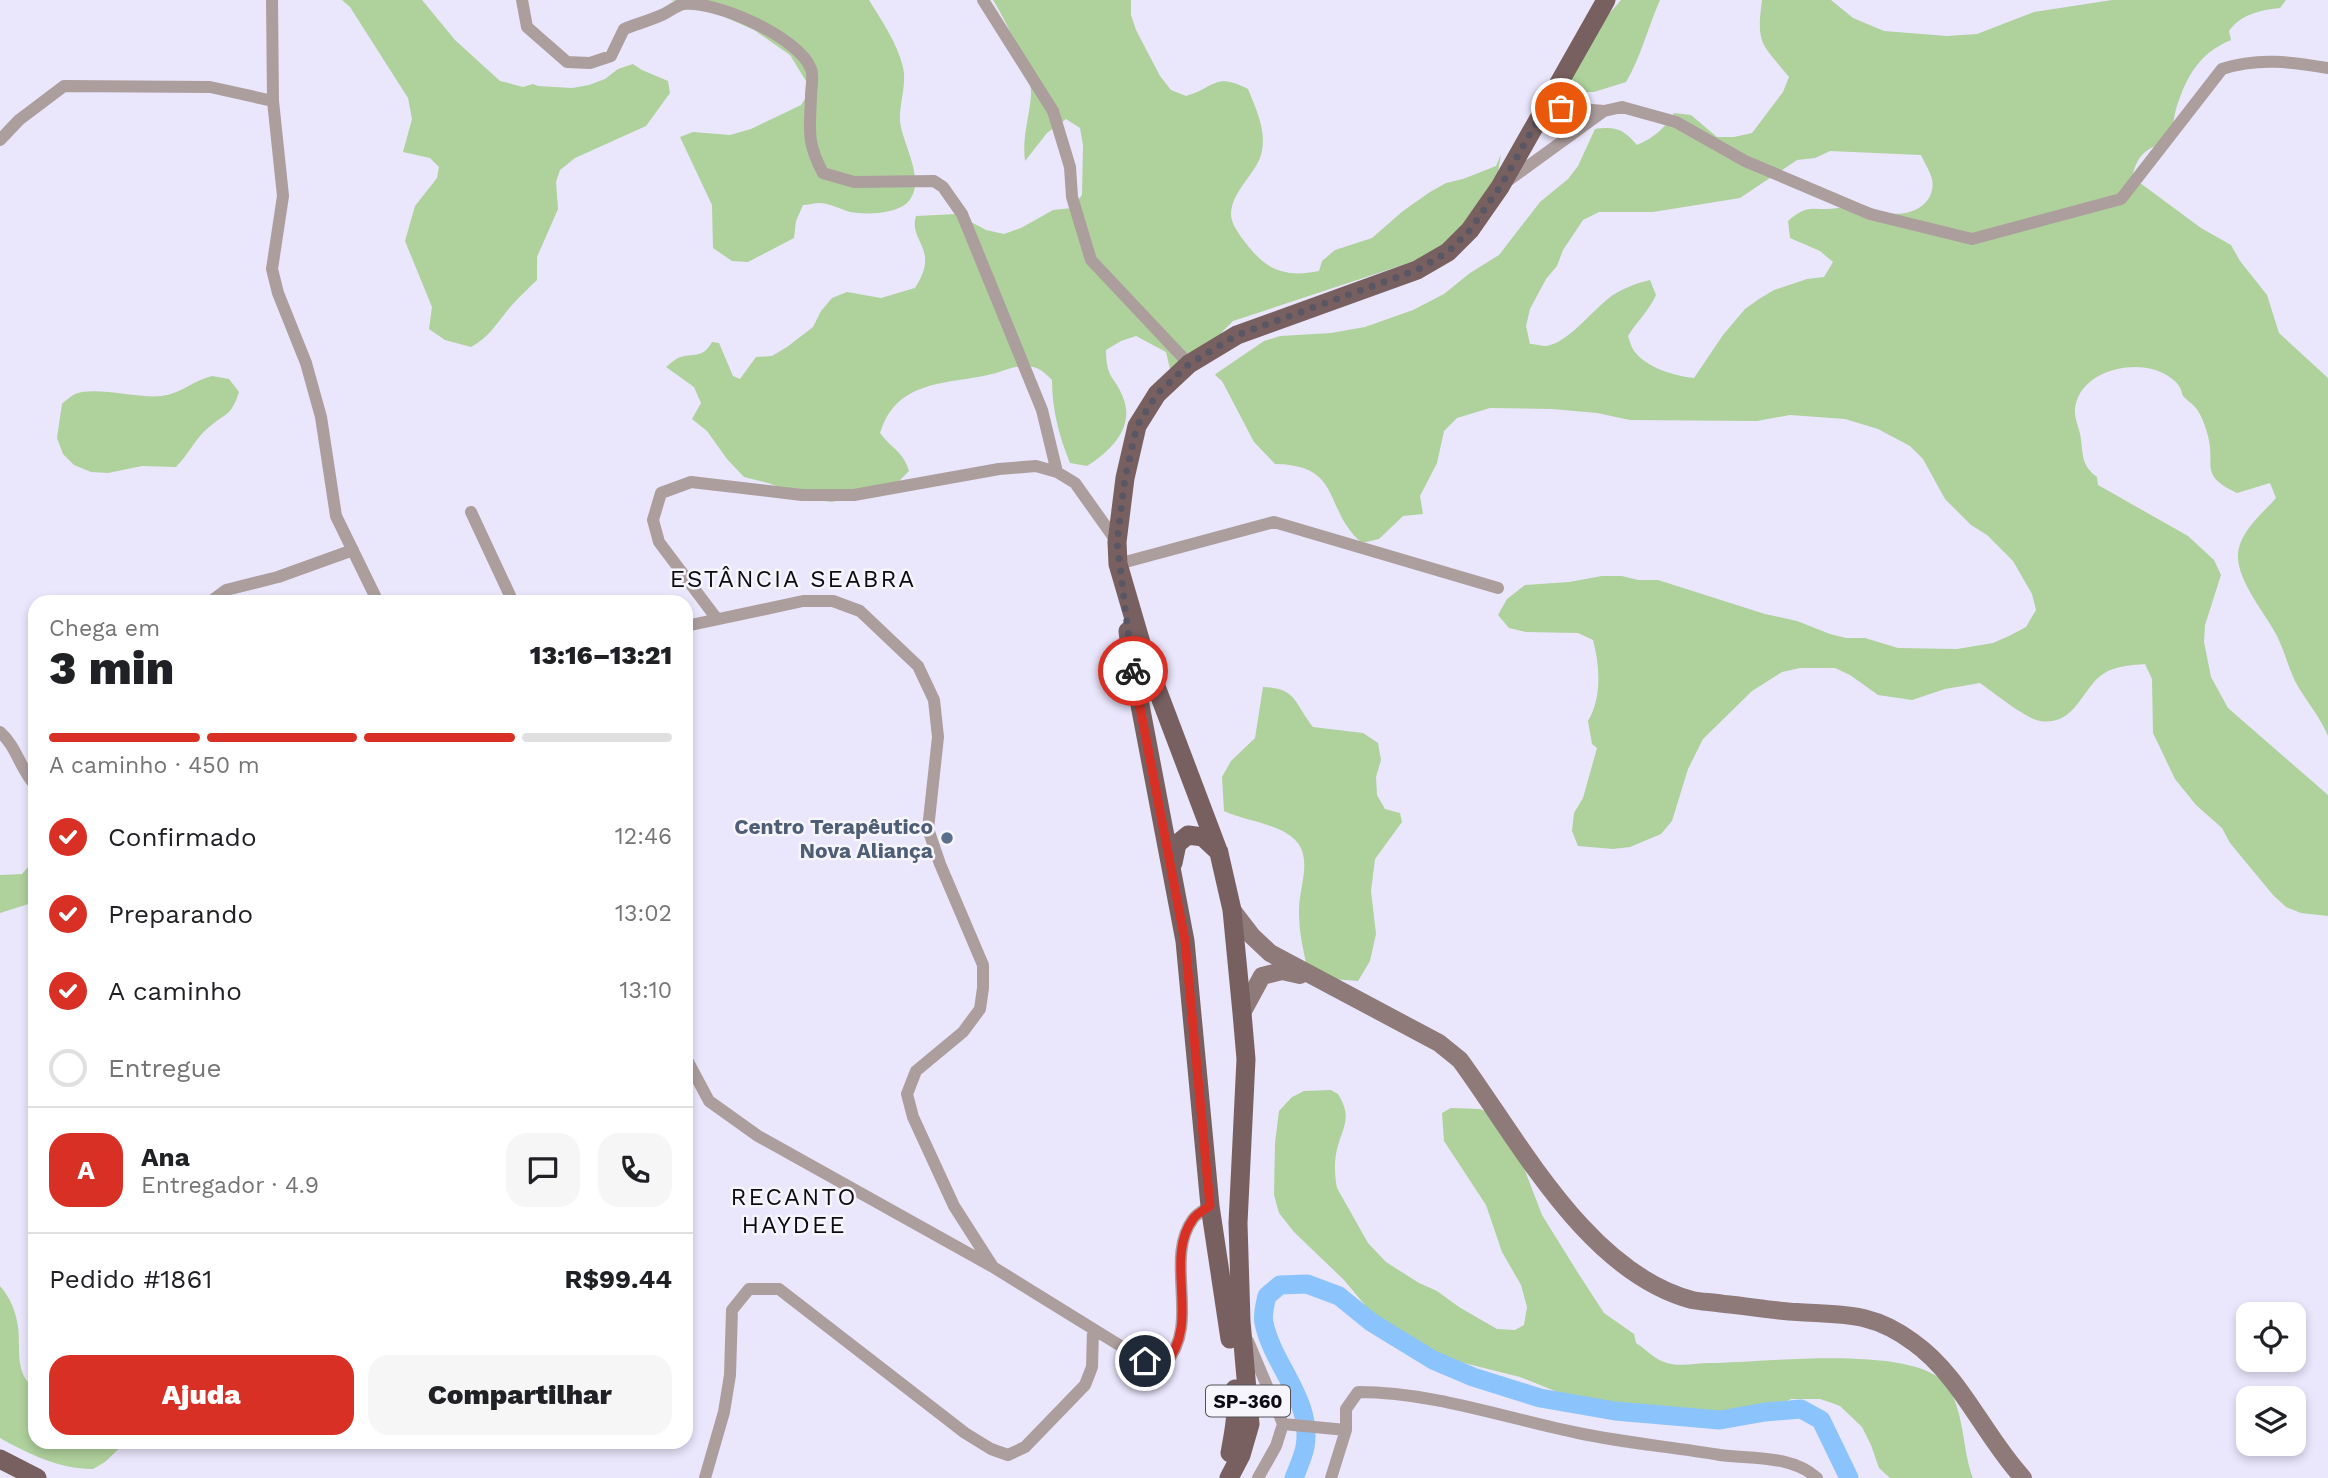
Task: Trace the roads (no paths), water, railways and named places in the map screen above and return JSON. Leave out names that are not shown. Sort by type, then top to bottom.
[{"type":"main road","name":"SP-360","points":[[1229,1478],[1241,1455],[1250,1424],[1241,1321],[1238,1223],[1246,1059],[1242,1013],[1232,910],[1219,853],[1146,660],[1118,564],[1117,542],[1125,478],[1137,426],[1157,394],[1189,364],[1237,335],[1417,270],[1448,252],[1463,237],[1500,187],[1606,0]]},
{"type":"main road","name":"SP-360","points":[[1124,589],[1132,663],[1185,941],[1210,1206],[1237,1402],[1229,1457],[1217,1478]]},
{"type":"main road","points":[[1173,867],[1177,844],[1188,835],[1203,837],[1219,853]]},
{"type":"main road","points":[[1232,910],[1252,936],[1270,953],[1439,1043],[1460,1060],[1561,1204],[1606,1251],[1639,1278],[1692,1300],[1795,1312],[1850,1314],[1880,1322],[1913,1342],[1940,1366],[2023,1478]]},
{"type":"main road","points":[[1242,1013],[1262,976],[1282,971],[1314,978]]},
{"type":"main road","points":[[0,1460],[37,1478]]},
{"type":"street","points":[[272,0],[273,101],[283,195],[272,270],[278,293],[306,363],[321,417],[336,516],[375,595]]},
{"type":"street","points":[[522,0],[527,27],[567,62],[590,63],[611,56],[624,29],[683,4],[716,5],[727,9],[775,33],[802,55],[812,71],[809,132],[812,153],[823,173],[854,182],[934,181],[943,187],[962,214],[1042,410],[1057,472]]},
{"type":"street","points":[[983,0],[1053,111],[1070,167],[1072,197],[1091,260],[1189,364]]},
{"type":"street","points":[[1546,106],[1604,111],[1622,107],[1676,122],[1745,161],[1870,214],[1972,239],[2120,199],[2222,69],[2238,64],[2280,60],[2328,68]]},
{"type":"street","points":[[0,140],[19,120],[64,86],[211,87],[273,101]]},
{"type":"street","points":[[1500,187],[1604,111]]},
{"type":"street","points":[[717,619],[659,542],[653,520],[662,493],[691,482],[802,495],[854,495],[999,469],[1036,466],[1057,472],[1075,484],[1117,542]]},
{"type":"street","points":[[471,512],[510,595]]},
{"type":"street","points":[[1118,564],[1274,522],[1498,588]]},
{"type":"street","points":[[219,595],[226,590],[278,577],[353,551]]},
{"type":"street","points":[[693,624],[803,601],[833,601],[860,611],[918,666],[934,700],[938,737],[928,829],[983,965],[983,988],[980,1009],[963,1032],[916,1071],[907,1094],[913,1117],[954,1206],[993,1267]]},
{"type":"street","points":[[0,732],[11,742],[28,777]]},
{"type":"street","points":[[693,1071],[709,1101],[758,1136],[993,1267],[1145,1361],[1165,1364],[1176,1353],[1182,1326],[1182,1241],[1193,1217],[1210,1206]]},
{"type":"street","points":[[705,1478],[724,1412],[730,1374],[732,1310],[749,1290],[779,1290],[965,1433],[991,1449],[1008,1455],[1025,1447],[1085,1385],[1092,1367],[1093,1329]]},
{"type":"street","points":[[1241,1321],[1289,1424]]},
{"type":"street","points":[[1331,1478],[1346,1409],[1358,1392],[1387,1392],[1442,1400],[1580,1433],[1793,1463],[1817,1478]]},
{"type":"street","points":[[1289,1424],[1340,1429]]},
{"type":"street","points":[[1258,1478],[1289,1424]]},
{"type":"waterway","points":[[1294,1478],[1302,1459],[1306,1430],[1298,1398],[1269,1339],[1264,1313],[1267,1296],[1280,1285],[1307,1284],[1339,1296],[1371,1322],[1433,1360],[1473,1377],[1540,1398],[1615,1411],[1720,1420],[1801,1409],[1821,1420],[1849,1478]]},
{"type":"place","name":"Centro Terapêutico Nova Aliança","points":[[947,838]]},
{"type":"district","name":"ESTÂNCIA SEABRA","points":[[793,579]]},
{"type":"district","name":"RECANTO HAYDEE","points":[[794,1211]]}]
